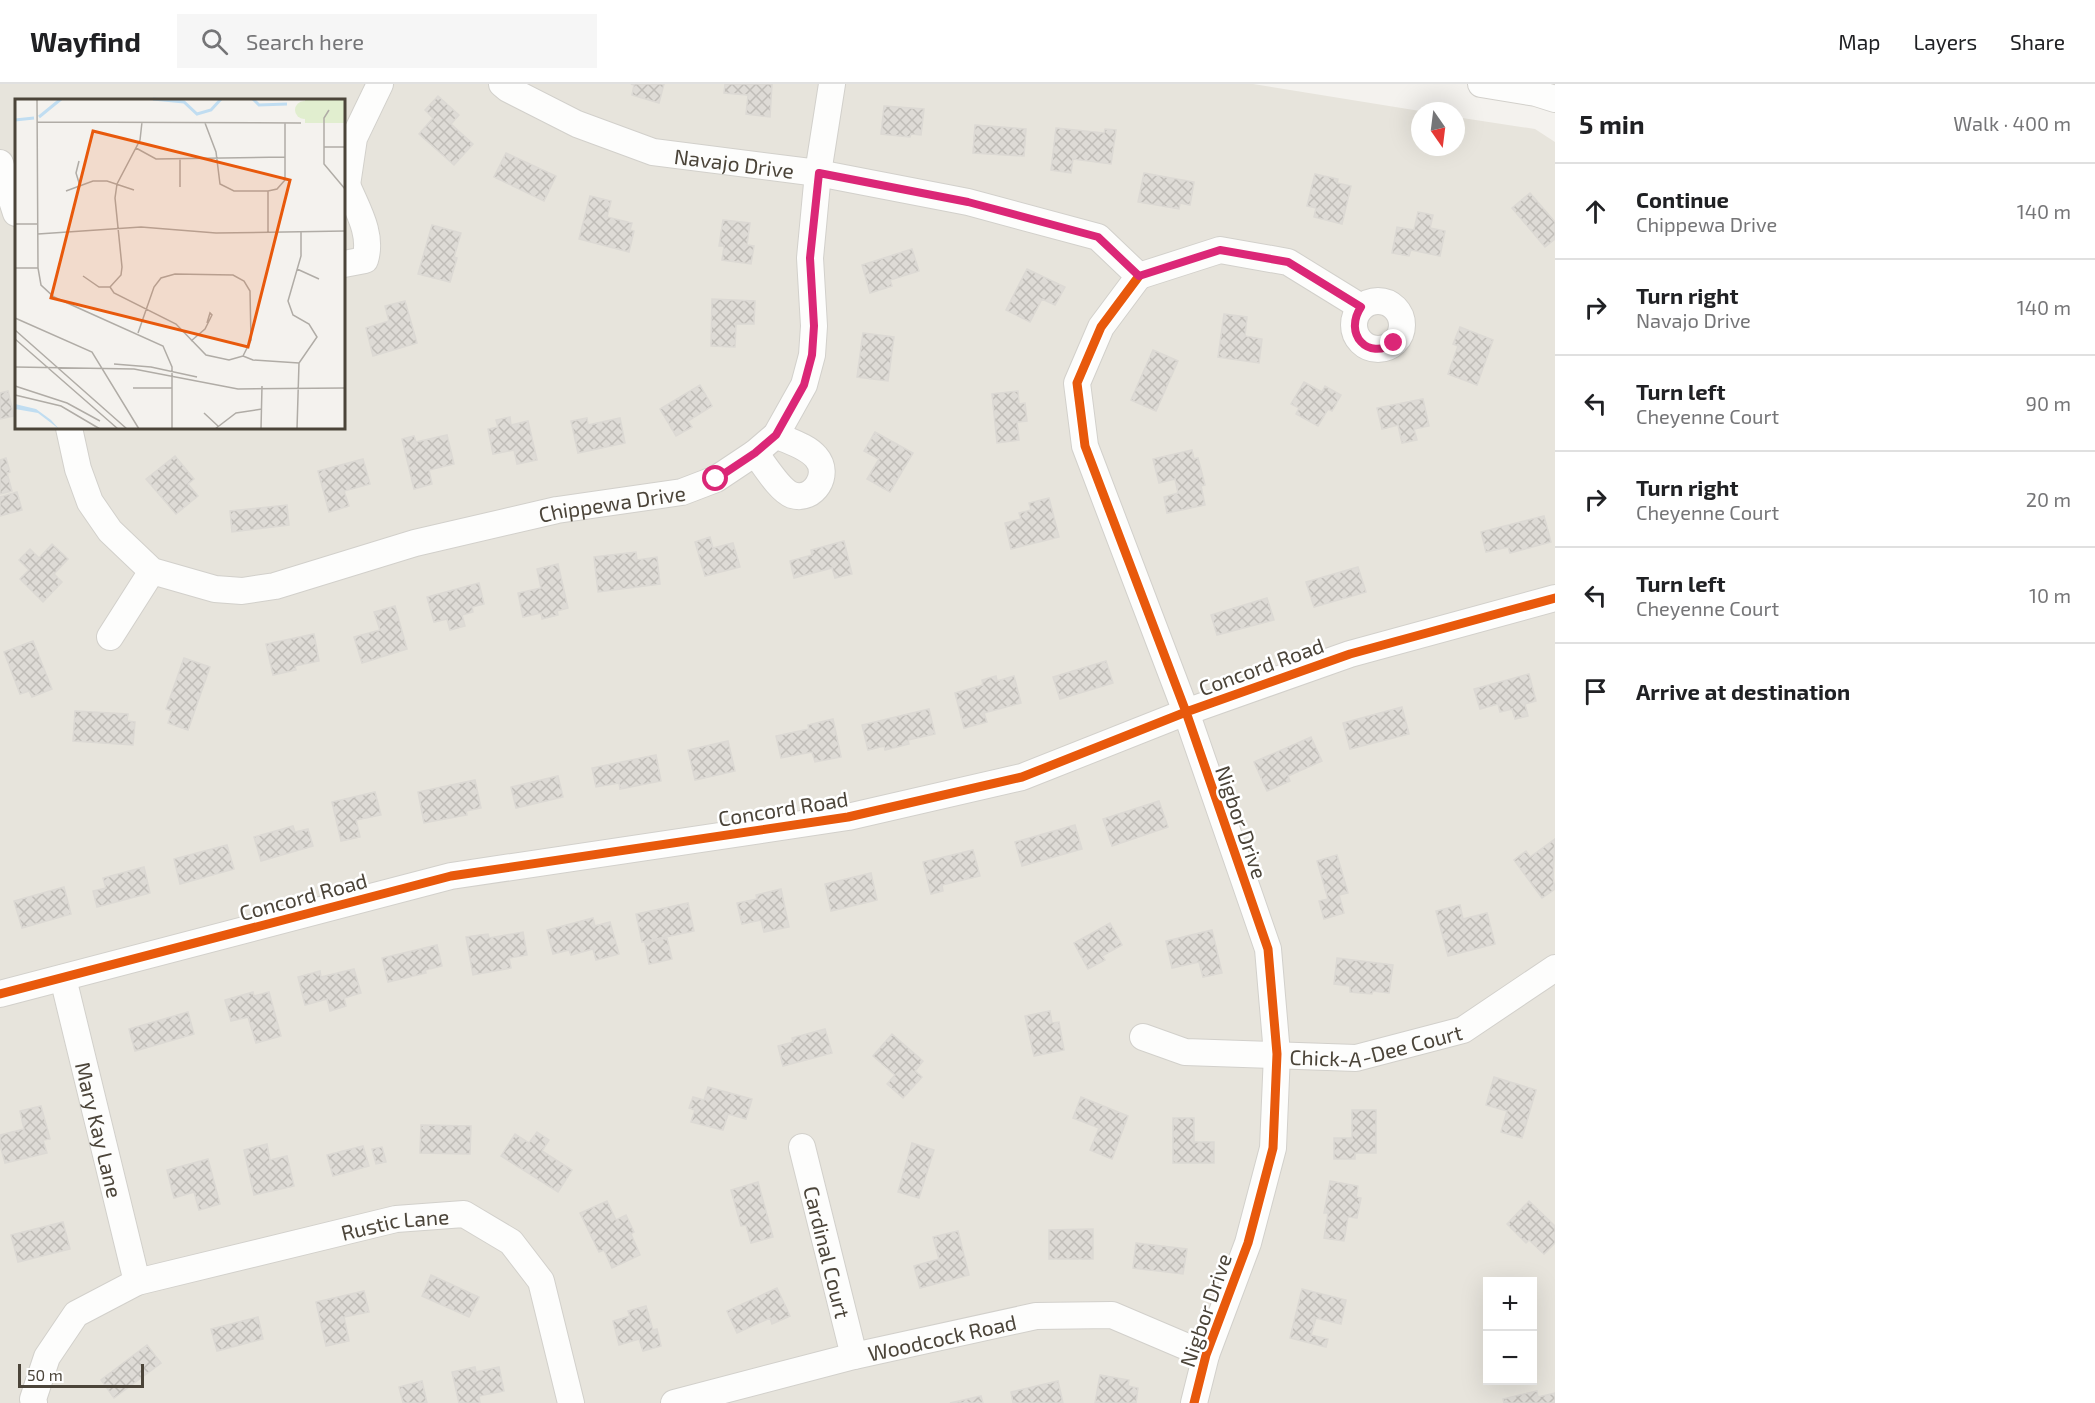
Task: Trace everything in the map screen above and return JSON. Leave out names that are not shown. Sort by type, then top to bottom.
[{"type":"street","points":[[345,264],[365,260],[368,250],[367,234],[345,189],[354,138],[380,84]]},
{"type":"street","name":"Navajo Drive","points":[[502,84],[507,89],[577,124],[653,152],[819,173],[968,202],[1098,237],[1139,276]]},
{"type":"street","name":"Chippewa Drive","points":[[69,429],[78,469],[90,502],[110,531],[153,571],[215,589],[242,591],[275,586],[415,543],[557,510],[682,492],[716,479],[755,453],[776,435],[804,385],[812,355],[814,326],[810,258],[832,84]]},
{"type":"street","points":[[1481,84],[1536,93],[1555,99]]},
{"type":"street","points":[[0,163],[15,210]]},
{"type":"street","points":[[1139,276],[1220,250],[1288,262],[1361,307]]},
{"type":"street","name":"Nigbor Drive","points":[[1139,276],[1101,327],[1077,383],[1085,446],[1186,712],[1268,949],[1277,1054],[1273,1148],[1248,1243],[1206,1355],[1194,1403]]},
{"type":"street","points":[[755,453],[783,489],[793,495],[805,495],[816,488],[823,473],[821,464],[815,455],[776,435]]},
{"type":"street","points":[[110,637],[153,571]]},
{"type":"street","name":"Concord Road","points":[[0,994],[451,876],[848,817],[1022,777],[1186,712],[1350,654],[1555,598]]},
{"type":"street","name":"Chick-A-Dee Court","points":[[1143,1037],[1185,1052],[1356,1058],[1463,1030],[1553,976]]},
{"type":"street","name":"Mary Kay Lane","points":[[63,978],[137,1282]]},
{"type":"street","name":"Cardinal Court","points":[[802,1147],[854,1356]]},
{"type":"street","name":"Rustic Lane","points":[[34,1403],[33,1399],[46,1357],[76,1314],[137,1282],[396,1219],[464,1214],[511,1242],[541,1281],[571,1403]]},
{"type":"street","name":"Woodcock Road","points":[[675,1403],[854,1356],[1036,1316],[1112,1315],[1206,1355]]},
{"type":"shaded area","points":[[0,84],[1253,84],[1411,110],[1411,156],[1465,156],[1465,118],[1535,129],[1555,142],[1555,1403],[0,1403]]},
{"type":"building","points":[[631,84],[664,84],[659,103],[632,95],[634,85]]},
{"type":"building","points":[[725,84],[772,84],[770,117],[746,114],[748,95],[724,93]]},
{"type":"building","points":[[438,96],[459,115],[451,124],[473,144],[454,165],[419,134],[433,118],[425,110]]},
{"type":"building","points":[[884,106],[924,109],[921,135],[911,134],[910,137],[881,134]]},
{"type":"building","points":[[975,125],[1026,129],[1024,156],[973,153]]},
{"type":"building","points":[[1056,128],[1104,133],[1105,129],[1116,130],[1111,164],[1073,159],[1071,173],[1051,170]]},
{"type":"building","points":[[506,153],[556,176],[544,201],[494,177]]},
{"type":"building","points":[[1144,173],[1194,182],[1190,205],[1180,203],[1179,209],[1138,202]]},
{"type":"building","points":[[1315,174],[1338,179],[1337,183],[1351,186],[1342,224],[1314,217],[1316,208],[1307,206]]},
{"type":"building","points":[[1530,193],[1555,222],[1555,239],[1545,247],[1512,208]]},
{"type":"building","points":[[590,196],[611,201],[607,217],[632,223],[630,230],[634,231],[629,252],[579,239]]},
{"type":"building","points":[[1418,212],[1433,215],[1430,228],[1445,231],[1440,256],[1411,250],[1409,256],[1392,253],[1397,227],[1414,230]]},
{"type":"building","points":[[723,220],[750,223],[747,245],[754,246],[751,264],[722,260],[724,246],[719,246]]},
{"type":"building","points":[[432,225],[461,233],[450,282],[418,274]]},
{"type":"building","points":[[912,249],[919,271],[890,280],[892,286],[870,293],[862,265]]},
{"type":"building","points":[[1027,269],[1065,287],[1055,305],[1042,299],[1030,322],[1006,310]]},
{"type":"building","points":[[712,299],[755,301],[754,324],[736,324],[735,347],[711,346]]},
{"type":"building","points":[[405,301],[417,343],[373,356],[366,328],[389,321],[385,306]]},
{"type":"building","points":[[1224,314],[1247,317],[1245,336],[1262,339],[1259,363],[1218,357]]},
{"type":"building","points":[[1460,327],[1493,340],[1477,385],[1448,374],[1458,346],[1453,344]]},
{"type":"building","points":[[863,333],[894,337],[888,381],[857,377]]},
{"type":"building","points":[[1153,350],[1178,361],[1156,411],[1131,400]]},
{"type":"building","points":[[1304,382],[1322,392],[1325,386],[1341,395],[1332,411],[1328,409],[1318,426],[1296,414],[1299,408],[1291,404]]},
{"type":"building","points":[[700,385],[712,406],[688,421],[692,427],[676,436],[660,409]]},
{"type":"building","points":[[8,391],[14,416],[0,419],[0,393]]},
{"type":"building","points":[[1018,391],[1019,404],[1025,403],[1027,421],[1017,422],[1019,440],[997,443],[992,394]]},
{"type":"building","points":[[1423,399],[1429,426],[1414,429],[1417,440],[1402,443],[1398,425],[1382,429],[1377,408]]},
{"type":"building","points":[[510,417],[511,425],[528,421],[537,460],[517,464],[514,450],[493,454],[488,429],[498,427],[496,420]]},
{"type":"building","points":[[587,418],[588,425],[620,418],[625,443],[578,453],[571,421]]},
{"type":"building","points":[[875,432],[913,453],[890,492],[867,479],[879,459],[864,451]]},
{"type":"building","points":[[447,435],[454,464],[429,470],[432,484],[414,489],[402,439],[414,436],[416,442]]},
{"type":"building","points":[[1192,450],[1194,459],[1198,458],[1205,485],[1201,486],[1205,505],[1167,513],[1164,497],[1178,493],[1175,479],[1159,483],[1153,459]]},
{"type":"building","points":[[175,456],[194,479],[188,484],[198,496],[176,514],[146,479]]},
{"type":"building","points":[[6,458],[12,491],[0,494],[0,460]]},
{"type":"building","points":[[363,459],[370,484],[344,491],[349,506],[329,512],[318,471]]},
{"type":"building","points":[[17,492],[22,510],[0,516],[0,497]]},
{"type":"building","points":[[1049,498],[1059,537],[1011,549],[1005,523],[1021,519],[1019,513],[1031,510],[1029,503]]},
{"type":"building","points":[[287,505],[289,525],[232,532],[230,511]]},
{"type":"building","points":[[1544,516],[1551,542],[1510,553],[1508,547],[1486,552],[1481,532]]},
{"type":"building","points":[[710,537],[713,548],[733,543],[740,567],[705,576],[695,542]]},
{"type":"building","points":[[844,541],[852,574],[835,578],[832,568],[794,578],[790,561],[812,555],[811,550]]},
{"type":"building","points":[[52,544],[68,559],[54,574],[62,582],[43,602],[20,579],[29,570],[19,560],[30,549],[39,558]]},
{"type":"building","points":[[636,552],[637,560],[657,557],[660,584],[598,592],[594,557]]},
{"type":"building","points":[[558,564],[568,608],[557,611],[558,615],[542,619],[541,613],[523,617],[518,593],[541,588],[537,569]]},
{"type":"building","points":[[1358,567],[1366,592],[1314,607],[1306,582]]},
{"type":"building","points":[[479,583],[484,604],[472,607],[473,612],[462,615],[465,626],[450,630],[447,619],[434,622],[427,597]]},
{"type":"building","points":[[1267,598],[1274,620],[1217,635],[1211,615]]},
{"type":"building","points":[[395,606],[407,649],[362,663],[354,637],[380,630],[374,612]]},
{"type":"building","points":[[314,634],[319,661],[295,666],[296,670],[273,675],[266,644]]},
{"type":"building","points":[[33,641],[52,689],[32,697],[29,691],[20,694],[4,652]]},
{"type":"building","points":[[184,658],[210,667],[188,730],[168,723],[172,711],[166,709]]},
{"type":"building","points":[[1106,661],[1113,683],[1060,699],[1053,677]]},
{"type":"building","points":[[1529,674],[1536,701],[1525,704],[1528,716],[1515,719],[1512,709],[1500,712],[1498,704],[1480,709],[1474,689]]},
{"type":"building","points":[[996,676],[997,681],[1014,676],[1021,703],[984,713],[987,722],[964,728],[955,693],[983,685],[982,680]]},
{"type":"building","points":[[1402,707],[1409,734],[1350,749],[1343,723]]},
{"type":"building","points":[[929,709],[935,734],[908,740],[909,744],[885,750],[884,746],[868,750],[862,725]]},
{"type":"building","points":[[75,711],[128,714],[127,721],[135,722],[133,745],[73,741]]},
{"type":"building","points":[[833,719],[841,757],[815,762],[812,752],[781,758],[776,736],[809,729],[808,725]]},
{"type":"building","points":[[1311,737],[1322,761],[1288,776],[1290,781],[1267,791],[1254,762]]},
{"type":"building","points":[[728,741],[735,771],[695,780],[688,750]]},
{"type":"building","points":[[656,755],[661,781],[620,789],[619,783],[596,787],[592,768]]},
{"type":"building","points":[[558,776],[563,797],[516,808],[511,787]]},
{"type":"building","points":[[475,780],[481,808],[466,811],[467,815],[424,823],[418,792]]},
{"type":"building","points":[[375,792],[381,815],[356,820],[360,837],[341,841],[332,802]]},
{"type":"building","points":[[1159,801],[1168,827],[1112,846],[1103,819]]},
{"type":"building","points":[[1075,825],[1082,849],[1022,866],[1015,842]]},
{"type":"building","points":[[293,826],[295,832],[308,829],[313,846],[261,861],[254,837]]},
{"type":"building","points":[[1555,839],[1553,877],[1555,889],[1542,898],[1514,860],[1526,851],[1530,857]]},
{"type":"building","points":[[227,845],[234,869],[180,884],[174,859]]},
{"type":"building","points":[[973,850],[980,876],[942,885],[943,891],[931,894],[923,862]]},
{"type":"building","points":[[1337,855],[1348,893],[1339,895],[1344,913],[1324,919],[1319,901],[1328,899],[1317,861]]},
{"type":"building","points":[[144,867],[150,893],[97,907],[93,891],[106,888],[103,878]]},
{"type":"building","points":[[871,873],[877,900],[831,911],[825,884]]},
{"type":"building","points":[[64,887],[71,914],[22,928],[14,901]]},
{"type":"building","points":[[781,889],[789,927],[764,932],[761,920],[742,924],[737,903],[757,899],[756,895]]},
{"type":"building","points":[[688,903],[694,931],[642,942],[636,914]]},
{"type":"building","points":[[1460,905],[1463,919],[1487,913],[1495,944],[1448,956],[1436,911]]},
{"type":"building","points":[[593,918],[595,926],[610,922],[619,954],[596,960],[593,949],[571,955],[569,950],[553,954],[547,930]]},
{"type":"building","points":[[1110,923],[1122,945],[1102,956],[1105,960],[1088,969],[1074,943]]},
{"type":"building","points":[[1212,930],[1222,973],[1203,977],[1199,962],[1172,968],[1166,941]]},
{"type":"building","points":[[523,932],[527,955],[509,958],[511,968],[473,975],[466,937],[488,934],[489,938]]},
{"type":"building","points":[[667,938],[672,959],[649,964],[645,943]]},
{"type":"building","points":[[437,945],[442,966],[425,970],[426,973],[388,982],[382,958]]},
{"type":"building","points":[[1337,958],[1393,965],[1389,993],[1350,992],[1350,986],[1334,984]]},
{"type":"building","points":[[354,969],[361,993],[344,998],[346,1006],[330,1011],[327,999],[305,1005],[298,977],[320,971],[321,977]]},
{"type":"building","points":[[253,992],[254,996],[269,992],[281,1036],[256,1043],[248,1017],[231,1021],[225,1000]]},
{"type":"building","points":[[1050,1011],[1052,1023],[1059,1022],[1064,1050],[1034,1056],[1025,1016]]},
{"type":"building","points":[[188,1012],[194,1034],[135,1051],[129,1029]]},
{"type":"building","points":[[825,1029],[832,1053],[783,1066],[778,1046],[793,1042],[792,1038]]},
{"type":"building","points":[[892,1034],[923,1061],[915,1071],[922,1077],[903,1098],[887,1084],[895,1075],[873,1056]]},
{"type":"building","points":[[1494,1077],[1536,1090],[1522,1138],[1501,1132],[1507,1111],[1486,1105]]},
{"type":"building","points":[[708,1087],[752,1099],[746,1119],[728,1114],[723,1130],[691,1122],[695,1110],[689,1108],[693,1097],[704,1100]]},
{"type":"building","points":[[1081,1097],[1128,1116],[1112,1159],[1090,1150],[1099,1128],[1073,1118]]},
{"type":"building","points":[[41,1106],[50,1139],[43,1140],[47,1153],[5,1163],[0,1135],[24,1129],[20,1111]]},
{"type":"building","points":[[1352,1110],[1376,1110],[1376,1153],[1355,1153],[1355,1159],[1334,1159],[1334,1138],[1352,1138]]},
{"type":"building","points":[[1173,1118],[1194,1118],[1194,1142],[1214,1142],[1214,1163],[1173,1163]]},
{"type":"building","points":[[421,1125],[471,1126],[470,1154],[420,1153]]},
{"type":"building","points":[[537,1132],[549,1140],[542,1151],[572,1170],[558,1192],[501,1156],[515,1134],[529,1143]]},
{"type":"building","points":[[912,1143],[934,1150],[919,1198],[898,1192]]},
{"type":"building","points":[[267,1144],[270,1160],[287,1156],[294,1186],[254,1195],[244,1150]]},
{"type":"building","points":[[363,1146],[369,1166],[333,1176],[327,1155]]},
{"type":"building","points":[[382,1147],[386,1162],[376,1164],[372,1149]]},
{"type":"building","points":[[208,1159],[220,1204],[199,1210],[194,1192],[174,1198],[167,1170]]},
{"type":"building","points":[[1330,1181],[1358,1186],[1356,1197],[1361,1198],[1357,1218],[1348,1217],[1344,1241],[1324,1238],[1328,1213],[1324,1213]]},
{"type":"building","points":[[758,1182],[773,1237],[751,1243],[746,1225],[741,1226],[731,1190]]},
{"type":"building","points":[[607,1201],[616,1220],[626,1215],[634,1232],[631,1234],[640,1255],[612,1268],[604,1250],[599,1252],[580,1213]]},
{"type":"building","points":[[1529,1201],[1555,1226],[1555,1243],[1544,1254],[1529,1240],[1526,1243],[1507,1224]]},
{"type":"building","points":[[63,1222],[70,1249],[18,1262],[11,1235]]},
{"type":"building","points":[[1093,1229],[1093,1259],[1049,1259],[1049,1230]]},
{"type":"building","points":[[958,1231],[969,1275],[920,1288],[914,1266],[939,1259],[933,1237]]},
{"type":"building","points":[[1136,1243],[1187,1249],[1183,1274],[1133,1268]]},
{"type":"building","points":[[431,1275],[479,1297],[469,1317],[422,1296]]},
{"type":"building","points":[[777,1288],[790,1316],[772,1324],[770,1318],[737,1333],[727,1311]]},
{"type":"building","points":[[1302,1289],[1346,1300],[1341,1324],[1316,1318],[1311,1335],[1328,1339],[1326,1347],[1290,1338]]},
{"type":"building","points":[[364,1291],[369,1312],[344,1317],[349,1341],[326,1346],[316,1302]]},
{"type":"building","points":[[646,1306],[653,1330],[657,1329],[661,1346],[643,1351],[639,1339],[619,1345],[613,1321],[630,1316],[628,1311]]},
{"type":"building","points":[[258,1317],[263,1339],[217,1351],[211,1329]]},
{"type":"building","points":[[147,1345],[161,1363],[114,1398],[101,1380]]},
{"type":"building","points":[[475,1367],[476,1372],[499,1367],[504,1391],[479,1396],[480,1403],[459,1403],[452,1372]]},
{"type":"building","points":[[1100,1375],[1129,1380],[1128,1386],[1138,1388],[1136,1403],[1095,1403]]},
{"type":"building","points":[[422,1381],[427,1403],[403,1403],[399,1387]]},
{"type":"building","points":[[1058,1381],[1063,1403],[1013,1403],[1011,1392]]},
{"type":"building","points":[[1537,1391],[1538,1397],[1555,1393],[1555,1403],[1504,1403],[1503,1399]]},
{"type":"building","points":[[981,1396],[983,1403],[950,1403]]},
{"type":"cycle path","points":[[1139,276],[1101,327],[1077,383],[1085,446],[1186,712],[1268,949],[1277,1054],[1273,1148],[1248,1243],[1206,1355],[1194,1403]]},
{"type":"cycle path","points":[[0,994],[451,876],[848,817],[1022,777],[1186,712],[1350,654],[1555,598]]},
{"type":"route","points":[[716,479],[737,467],[776,435],[804,385],[812,355],[814,326],[810,258],[819,173],[968,202],[1098,237],[1139,276],[1220,250],[1288,262],[1361,307],[1356,314],[1354,331],[1364,345],[1380,349],[1394,343]]}]
